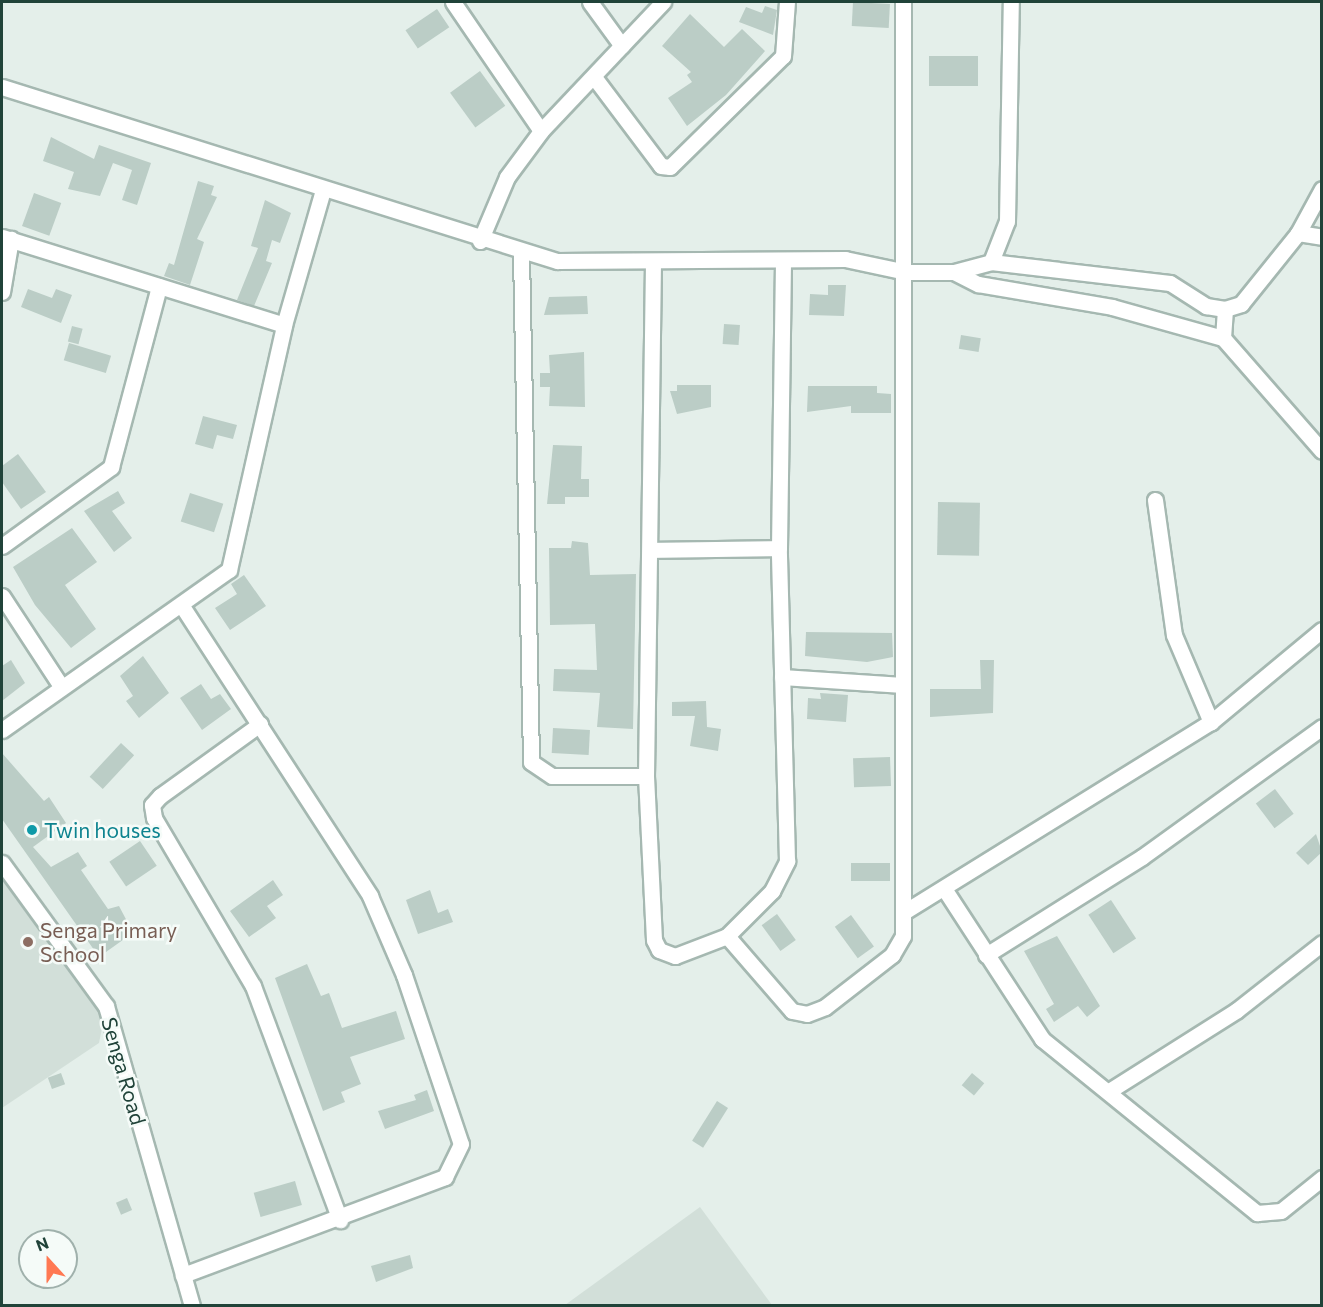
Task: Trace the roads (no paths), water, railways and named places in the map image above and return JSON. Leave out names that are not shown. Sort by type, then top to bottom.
[{"type":"street","points":[[453,2],[541,131]]},
{"type":"street","points":[[590,2],[622,46]]},
{"type":"street","points":[[480,241],[507,177],[541,131],[663,2]]},
{"type":"street","points":[[594,77],[661,166],[670,167],[783,56],[787,2]]},
{"type":"street","points":[[727,936],[792,1011],[807,1014],[825,1007],[892,955],[903,936],[906,272],[903,2]]},
{"type":"street","points":[[991,262],[1007,221],[1011,2]]},
{"type":"street","points":[[2,87],[480,241],[557,261],[783,262],[845,259],[906,272],[954,272],[991,262],[1170,283],[1206,306],[1225,309],[1241,304],[1298,233],[1322,189]]},
{"type":"street","points":[[2,730],[61,686],[182,606],[233,562],[284,325],[322,190]]},
{"type":"street","points":[[1298,233],[1322,237]]},
{"type":"street","points":[[2,292],[6,238],[284,325]]},
{"type":"street","points":[[521,253],[531,762],[552,776],[646,776]]},
{"type":"street","points":[[653,262],[652,550],[646,776],[654,940],[659,950],[675,956],[727,936],[772,891],[787,861],[779,548],[783,262]]},
{"type":"street","points":[[954,272],[989,286],[1112,307],[1223,338],[1322,451]]},
{"type":"street","points":[[2,546],[111,467],[159,286]]},
{"type":"street","points":[[1223,338],[1225,309]]},
{"type":"street","points":[[1155,500],[1174,635],[1210,722]]},
{"type":"street","points":[[652,550],[779,548]]},
{"type":"street","points":[[2,596],[61,686]]},
{"type":"street","points":[[182,606],[370,896],[404,975],[461,1144],[445,1177],[340,1220],[183,1275]]},
{"type":"street","points":[[904,912],[945,890],[1210,722],[1322,630]]},
{"type":"street","points":[[782,677],[903,685]]},
{"type":"street","points":[[260,724],[160,796],[152,805],[154,818],[253,986],[340,1220]]},
{"type":"street","points":[[986,956],[1142,858],[1322,727]]},
{"type":"street","name":"Senga Road","points":[[2,863],[106,1006],[192,1305]]},
{"type":"street","points":[[945,890],[1035,1032],[1257,1214],[1281,1211],[1322,1178]]},
{"type":"street","points":[[1109,1091],[1237,1010],[1322,943]]},
{"type":"place","name":"Twin houses","points":[[32,830]]},
{"type":"place","name":"Senga Primary School","points":[[28,942]]}]
